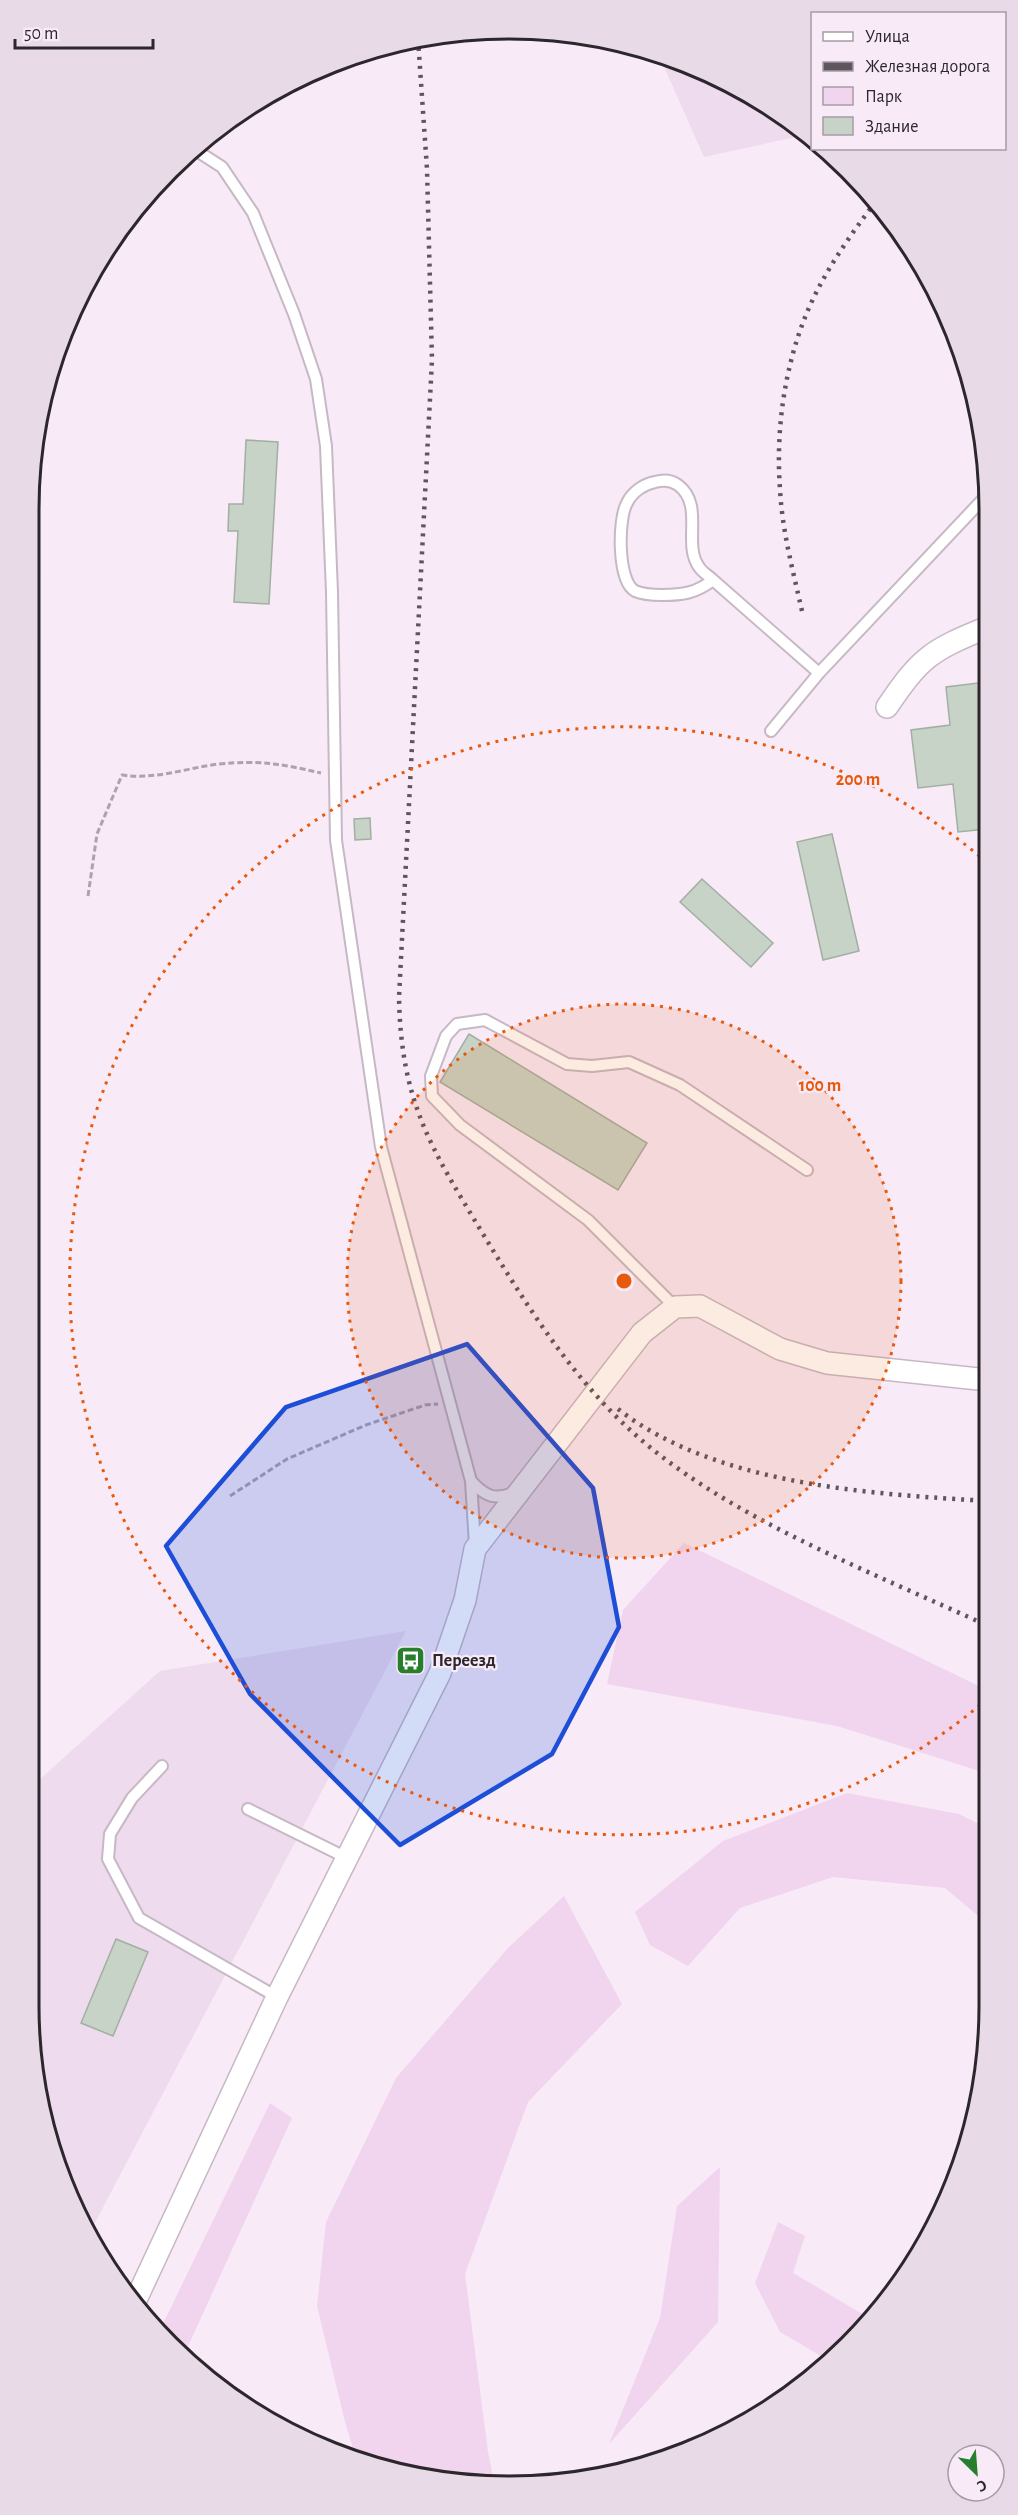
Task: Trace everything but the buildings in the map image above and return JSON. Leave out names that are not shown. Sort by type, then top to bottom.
[{"type":"street","points":[[887,707],[911,671],[931,653],[979,631]]},
{"type":"street","points":[[138,2295],[277,1997],[440,1673],[465,1600],[475,1549],[642,1333],[675,1307],[700,1306],[780,1349],[827,1363],[979,1379]]},
{"type":"lane","points":[[202,154],[222,167],[253,213],[294,314],[316,379],[326,446],[332,592],[336,840],[381,1147],[471,1481],[475,1549]]},
{"type":"lane","points":[[713,580],[692,593],[669,595],[634,591],[628,585],[623,571],[620,528],[622,514],[631,496],[651,483],[670,482],[678,485],[685,493],[692,512],[695,558],[699,567],[819,673]]},
{"type":"lane","points":[[771,731],[819,673],[979,505]]},
{"type":"lane","points":[[675,1307],[588,1220],[460,1125],[432,1096],[431,1076],[436,1059],[446,1036],[457,1024],[485,1020],[567,1064],[592,1066],[629,1062],[680,1085],[807,1170]]},
{"type":"lane","points":[[471,1481],[484,1495],[498,1499],[518,1492]]},
{"type":"lane","points":[[162,1766],[132,1798],[110,1834],[108,1859],[139,1918],[277,1997]]},
{"type":"lane","points":[[248,1809],[347,1858]]},
{"type":"path","points":[[88,896],[97,834],[122,775],[144,778],[218,765],[269,761],[334,776]]},
{"type":"path","points":[[230,1496],[287,1459],[366,1425],[425,1405],[449,1403]]},
{"type":"highlighted area","points":[[467,1344],[593,1488],[619,1627],[552,1754],[400,1845],[250,1694],[166,1546],[286,1407]]},
{"type":"shaded area","points":[[663,65],[717,87],[770,118],[796,137],[704,157]]},
{"type":"shaded area","points":[[406,1631],[93,2226],[64,2157],[48,2098],[43,2067],[39,2006],[39,1780],[160,1671]]},
{"type":"green space","points":[[684,1543],[979,1686],[979,1771],[837,1726],[607,1684],[623,1610]]},
{"type":"green space","points":[[847,1793],[959,1814],[979,1824],[979,1917],[945,1888],[833,1877],[740,1908],[688,1966],[650,1945],[635,1912],[723,1841]]},
{"type":"green space","points":[[564,1896],[622,2004],[528,2102],[465,2274],[493,2475],[478,2475],[417,2467],[353,2449],[317,2306],[326,2222],[396,2078],[508,1948]]},
{"type":"green space","points":[[270,2103],[292,2118],[187,2348],[163,2323]]},
{"type":"green space","points":[[720,2167],[718,2322],[609,2444],[660,2318],[677,2206]]},
{"type":"green space","points":[[778,2222],[805,2236],[793,2273],[863,2314],[822,2356],[780,2332],[755,2283]]},
{"type":"railway","points":[[419,48],[427,169],[432,360],[399,997],[406,1066],[422,1123],[448,1175],[532,1311],[567,1361],[628,1428],[666,1460],[753,1515],[848,1563],[979,1622]]},
{"type":"railway","points":[[802,611],[785,535],[781,504],[779,438],[786,386],[798,336],[807,312],[838,255],[870,209]]},
{"type":"railway","points":[[618,1409],[657,1434],[700,1454],[747,1470],[845,1489],[979,1500]]},
{"type":"place","name":"Переезд","points":[[411,1661]]}]
